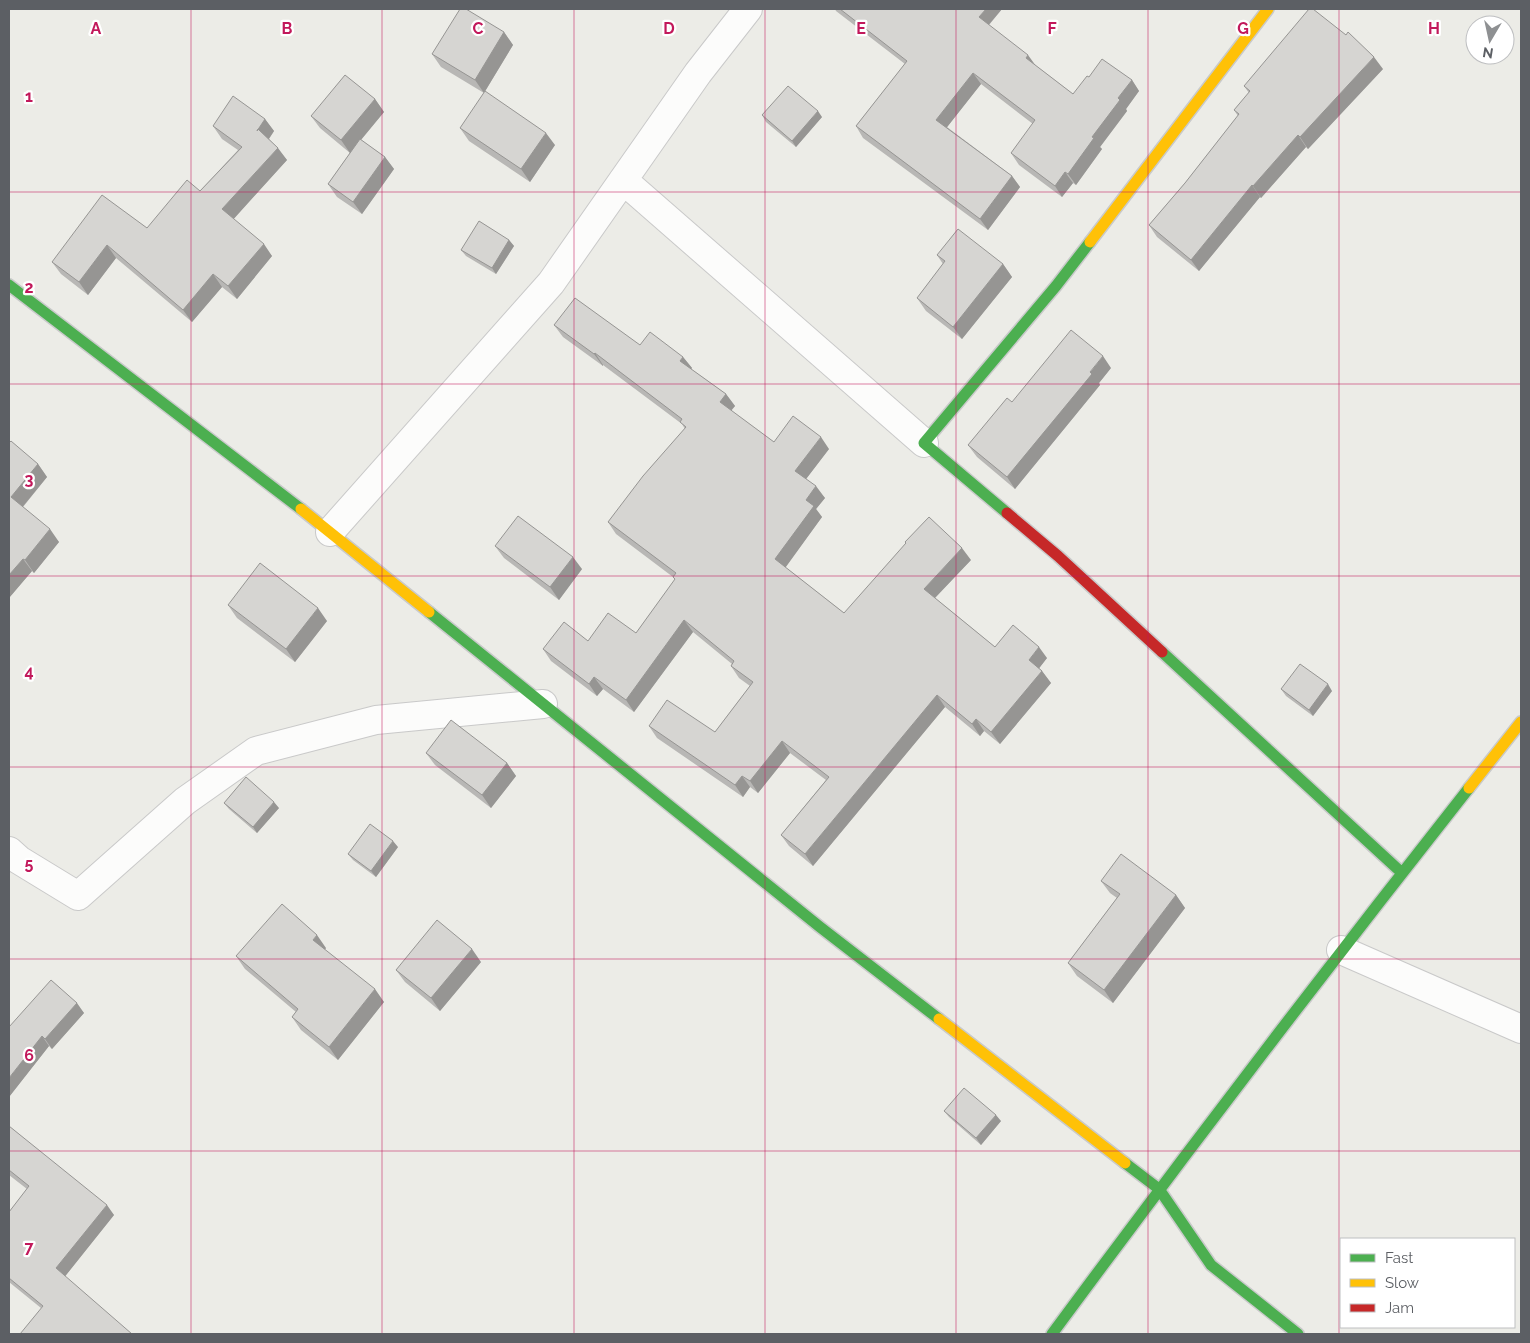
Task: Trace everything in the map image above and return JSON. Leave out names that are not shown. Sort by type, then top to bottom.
[{"type":"main road","points":[[1268,9],[1056,286],[924,443],[1058,556],[1402,874]]},
{"type":"main road","points":[[9,285],[330,532],[820,927],[1159,1189],[1211,1265],[1298,1334]]},
{"type":"main road","points":[[1052,1334],[1159,1189],[1341,950],[1521,722]]},
{"type":"street","points":[[330,532],[551,283],[698,73],[748,9]]},
{"type":"street","points":[[623,180],[924,443]]},
{"type":"street","points":[[9,851],[19,860],[78,896],[185,802],[256,751],[376,720],[543,704]]},
{"type":"street","points":[[1341,950],[1521,1029]]},
{"type":"building","points":[[460,9],[466,9],[504,32],[475,80],[432,54]]},
{"type":"building","points":[[840,9],[986,9],[979,17],[1028,55],[1026,58],[1073,94],[1102,59],[1132,80],[1068,174],[1065,172],[1055,186],[1011,153],[1035,120],[973,73],[936,120],[1012,176],[980,219],[856,126],[907,61]]},
{"type":"building","points":[[1309,9],[1313,9],[1346,35],[1348,32],[1374,57],[1300,137],[1298,135],[1252,185],[1191,260],[1149,225],[1185,183],[1239,114],[1234,110],[1250,91],[1244,86]]},
{"type":"building","points":[[345,75],[375,99],[341,140],[311,116]]},
{"type":"building","points":[[788,86],[818,111],[792,141],[762,115]]},
{"type":"building","points":[[485,91],[546,133],[521,169],[460,128]]},
{"type":"building","points":[[233,96],[265,119],[258,129],[278,148],[222,209],[264,244],[228,286],[213,274],[183,310],[107,245],[79,282],[52,262],[102,195],[147,228],[187,180],[200,191],[242,147],[213,126]]},
{"type":"building","points":[[360,139],[385,157],[353,202],[328,184]]},
{"type":"building","points":[[479,221],[509,240],[492,268],[461,250]]},
{"type":"building","points":[[958,229],[1003,264],[953,327],[917,298],[945,261],[937,255]]},
{"type":"building","points":[[575,298],[640,345],[650,332],[683,357],[680,361],[726,394],[720,402],[774,442],[793,416],[821,437],[795,471],[816,486],[806,500],[814,506],[775,559],[844,613],[929,517],[962,548],[924,589],[995,647],[1013,625],[1039,647],[1029,660],[1042,671],[991,732],[976,719],[972,724],[937,695],[805,854],[781,835],[829,777],[782,741],[750,781],[742,776],[735,785],[649,726],[667,700],[715,732],[753,682],[731,666],[734,661],[684,620],[626,700],[594,677],[589,684],[543,649],[564,622],[588,641],[608,613],[636,633],[675,579],[673,577],[676,573],[608,522],[643,476],[686,427],[680,422],[682,419],[595,353],[554,325]]},
{"type":"building","points":[[1071,330],[1103,356],[1090,372],[1092,374],[1007,477],[968,445],[1007,398],[1012,402]]},
{"type":"building","points":[[11,441],[38,464],[11,497],[50,529],[25,560],[23,559],[9,575],[9,443]]},
{"type":"building","points":[[518,516],[573,557],[550,587],[495,546]]},
{"type":"building","points":[[260,563],[318,608],[286,649],[228,605]]},
{"type":"building","points":[[1300,664],[1328,684],[1309,710],[1281,689]]},
{"type":"building","points":[[451,720],[507,763],[482,795],[426,753]]},
{"type":"building","points":[[246,777],[274,802],[253,827],[224,803]]},
{"type":"building","points":[[370,824],[393,841],[371,871],[348,854]]},
{"type":"building","points":[[1121,854],[1176,895],[1104,990],[1068,963],[1120,894],[1101,881]]},
{"type":"building","points":[[282,904],[317,935],[313,940],[375,989],[329,1047],[292,1017],[298,1009],[236,956]]},
{"type":"building","points":[[437,920],[472,949],[431,998],[396,970]]},
{"type":"building","points":[[51,980],[77,1003],[45,1039],[42,1036],[9,1078],[9,1027]]},
{"type":"building","points":[[964,1088],[996,1115],[976,1138],[944,1111]]},
{"type":"building","points":[[9,1126],[107,1205],[56,1268],[132,1334],[20,1334],[43,1306],[9,1278],[9,1212],[29,1186],[9,1170]]},
{"type":"traffic: fast","points":[[1007,513],[924,443],[1056,286],[1090,242]]},
{"type":"traffic: fast","points":[[9,285],[301,509]]},
{"type":"traffic: fast","points":[[429,612],[820,927],[939,1019]]},
{"type":"traffic: fast","points":[[1162,652],[1402,873]]},
{"type":"traffic: fast","points":[[1052,1334],[1258,1060],[1469,788]]},
{"type":"traffic: fast","points":[[1125,1163],[1159,1189],[1211,1265],[1298,1334]]},
{"type":"traffic: slow","points":[[1090,242],[1268,9]]},
{"type":"traffic: slow","points":[[301,509],[429,612]]},
{"type":"traffic: slow","points":[[1469,788],[1521,722]]},
{"type":"traffic: slow","points":[[939,1019],[1125,1163]]},
{"type":"traffic: jam","points":[[1007,513],[1058,556],[1162,652]]}]
